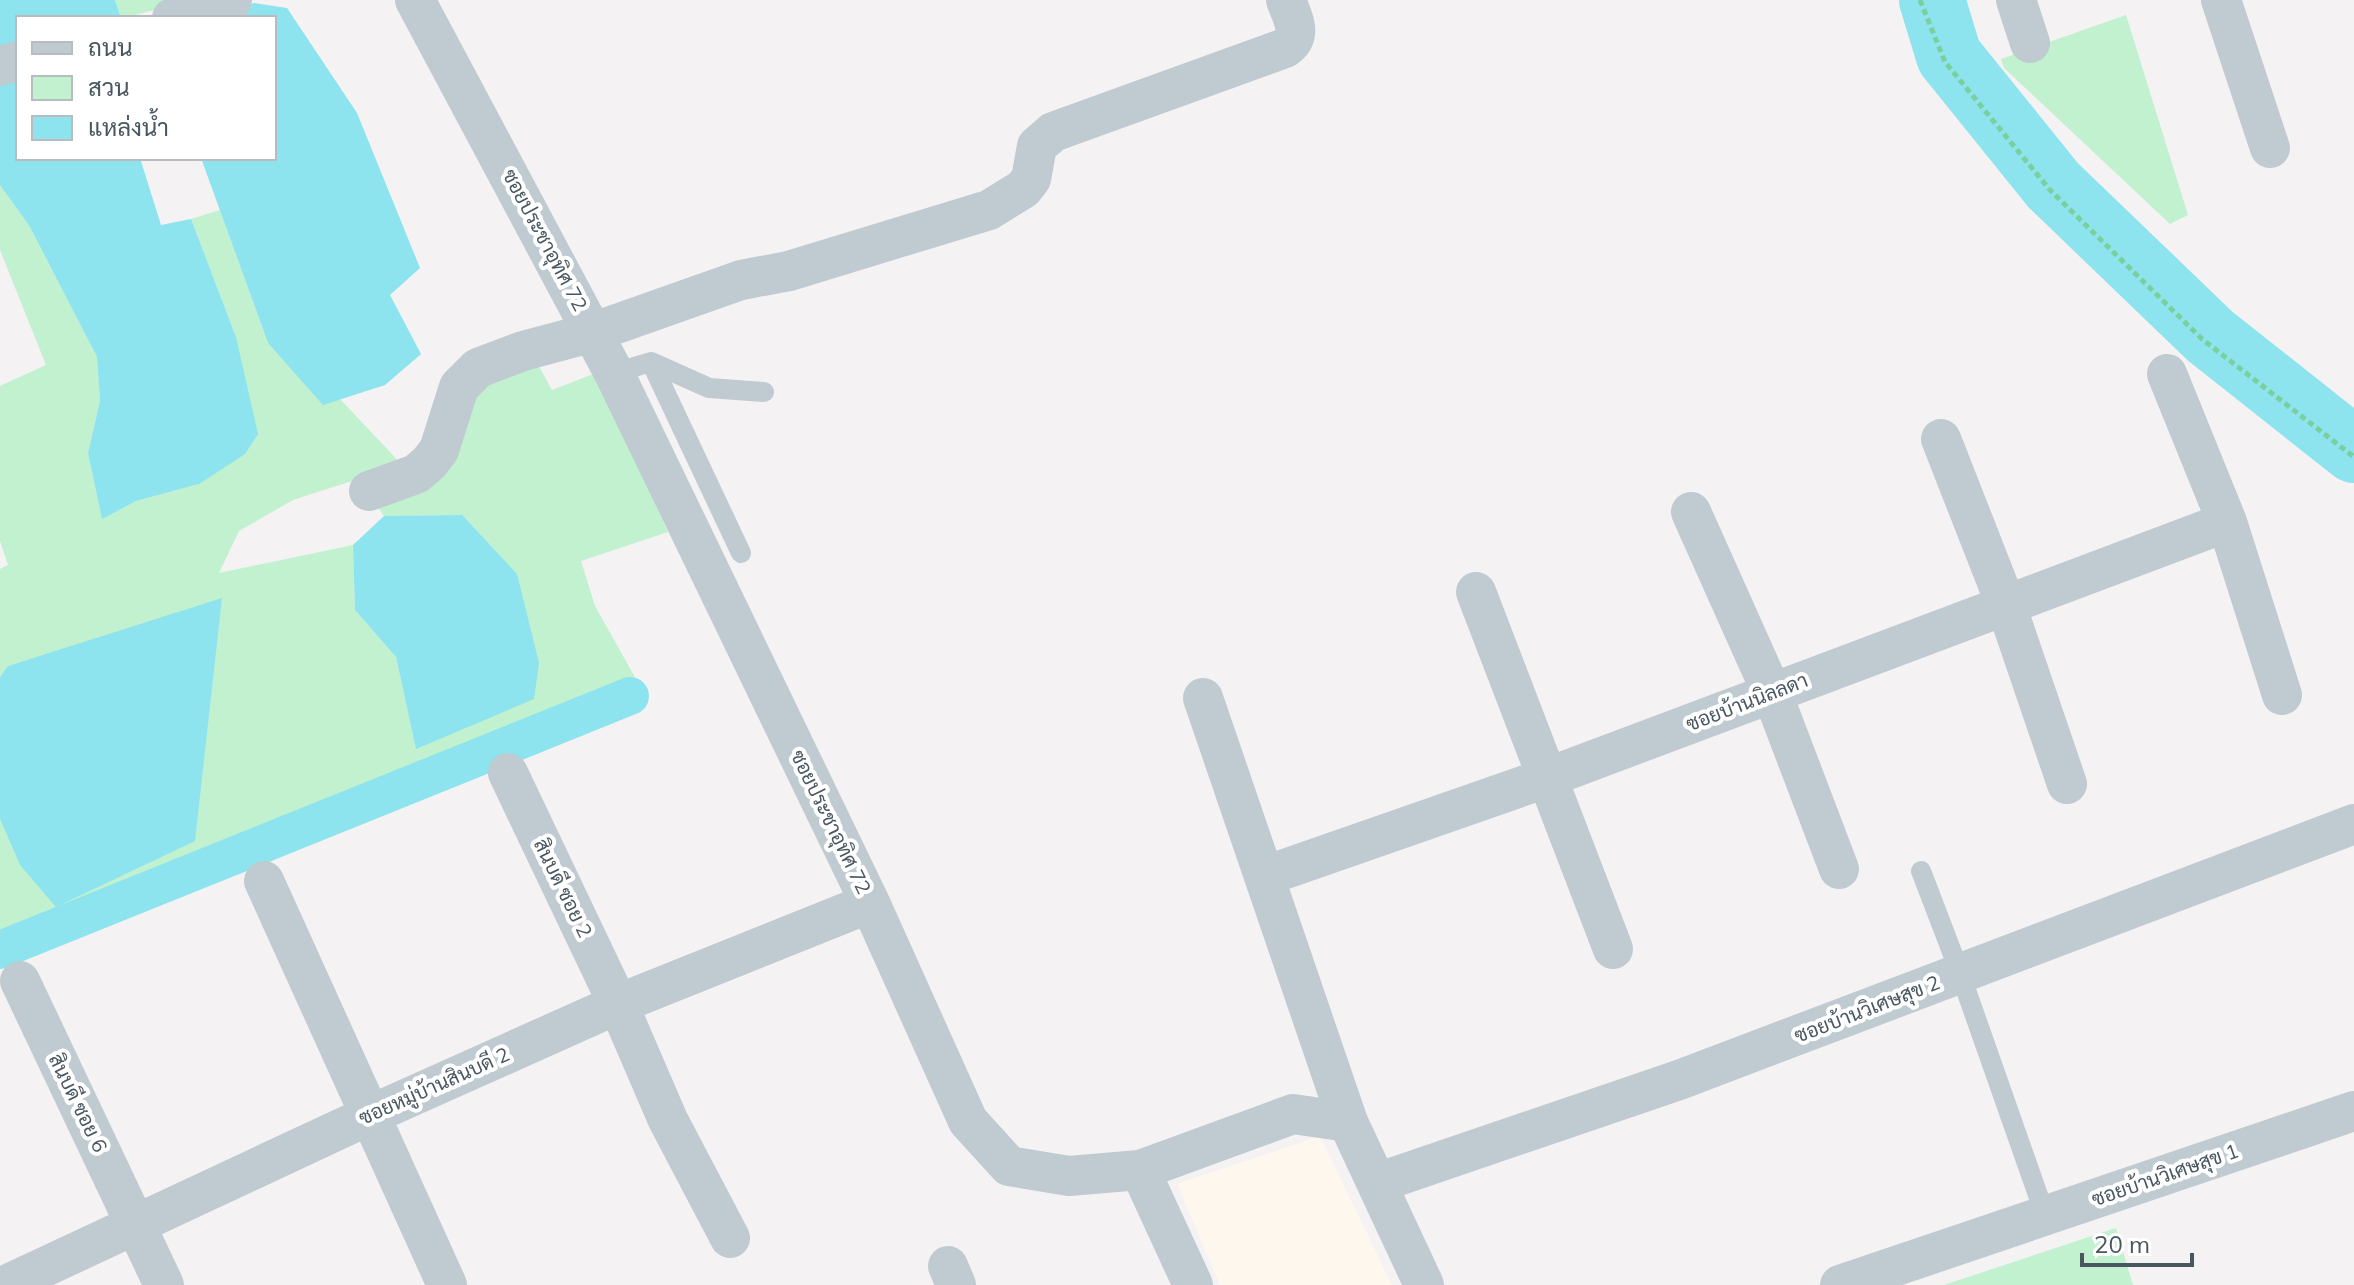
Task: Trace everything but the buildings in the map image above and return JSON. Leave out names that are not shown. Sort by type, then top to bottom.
[{"type":"street","points":[[179,16],[232,0]]},
{"type":"street","name":"ซอยประชาอุทิศ 72","points":[[415,0],[594,332],[633,367],[968,1121],[1009,1166],[1069,1176],[1140,1170],[1293,1114],[1348,1122]]},
{"type":"street","points":[[369,491],[416,474],[429,463],[439,450],[459,387],[478,368],[523,351],[594,332],[741,280],[789,271],[989,210],[1023,189],[1031,179],[1037,146],[1053,132],[1291,44],[1295,39],[1295,25],[1286,0]]},
{"type":"street","points":[[2016,0],[2030,43]]},
{"type":"street","points":[[2221,0],[2270,148]]},
{"type":"street","points":[[2167,374],[2227,522],[2282,695]]},
{"type":"street","points":[[1941,439],[2006,605],[2067,784]]},
{"type":"street","points":[[1691,512],[1772,693],[1839,869]]},
{"type":"street","name":"ซอยบ้านนิลลดา","points":[[1265,876],[1546,778],[2227,522]]},
{"type":"street","points":[[1476,592],[1613,949]]},
{"type":"street","points":[[1203,698],[1348,1122],[1424,1285]]},
{"type":"street","name":"สินบดี ซอย 2","points":[[508,773],[618,1004],[668,1120],[730,1238]]},
{"type":"street","name":"ซอยบ้านวิเศษสุข 2","points":[[1377,1183],[1679,1080],[2354,824]]},
{"type":"street","points":[[264,881],[447,1285]]},
{"type":"street","name":"ซอยหมู่บ้านสินบดี 2","points":[[6,1285],[370,1115],[618,1004],[870,903]]},
{"type":"street","name":"สินบดี ซอย 6","points":[[20,981],[164,1285]]},
{"type":"street","name":"ซอยบ้านวิเศษสุข 1","points":[[1840,1285],[2354,1111]]},
{"type":"street","points":[[1140,1170],[1193,1285]]},
{"type":"lane","points":[[633,367],[709,388],[764,392]]},
{"type":"lane","points":[[633,367],[741,553]]},
{"type":"lane","points":[[1921,871],[2045,1215]]},
{"type":"path","points":[[1920,0],[1945,62],[2050,190],[2202,339],[2354,457]]},
{"type":"shaded area","points":[[1320,1136],[1392,1285],[1220,1285],[1177,1184]]},
{"type":"green space","points":[[115,0],[192,0],[132,16],[120,16]]},
{"type":"green space","points":[[2126,15],[2188,215],[2170,224],[2004,68],[2001,59]]},
{"type":"green space","points":[[0,185],[30,227],[97,357],[100,401],[88,453],[102,518],[136,501],[199,484],[236,337],[191,219],[220,210],[268,343],[323,404],[340,399],[406,469],[524,339],[552,390],[596,373],[668,532],[581,561],[595,606],[646,697],[0,966],[0,819],[20,865],[215,645],[222,599],[9,666],[0,677],[0,569],[8,565],[0,541],[0,386],[46,365],[0,250]],"holes":[[[358,479],[384,516],[462,515],[416,748],[396,657],[355,610],[353,545],[219,573],[239,531],[293,500]]]},
{"type":"green space","points":[[2116,1228],[2133,1285],[1944,1285]]},
{"type":"water","points":[[0,0],[115,0],[120,16],[16,16],[16,47],[0,51]]},
{"type":"water","points":[[254,3],[287,8],[357,113],[420,268],[390,295],[421,354],[385,385],[323,405],[268,343],[202,160],[276,160],[276,16],[219,16]]},
{"type":"water","points":[[16,80],[16,160],[141,160],[161,225],[191,219],[236,337],[258,434],[245,454],[199,484],[136,501],[102,519],[88,453],[100,401],[97,357],[30,227],[0,185],[0,84]]},
{"type":"water","points":[[462,515],[517,574],[539,663],[534,699],[416,749],[396,657],[355,610],[353,545],[384,516]]},
{"type":"water","points":[[222,598],[195,841],[56,907],[20,865],[0,819],[0,677],[8,666]]},
{"type":"waterway","points":[[1932,0],[1949,56],[2053,185],[2210,336],[2354,450]]},
{"type":"waterway","points":[[0,950],[630,696]]}]
